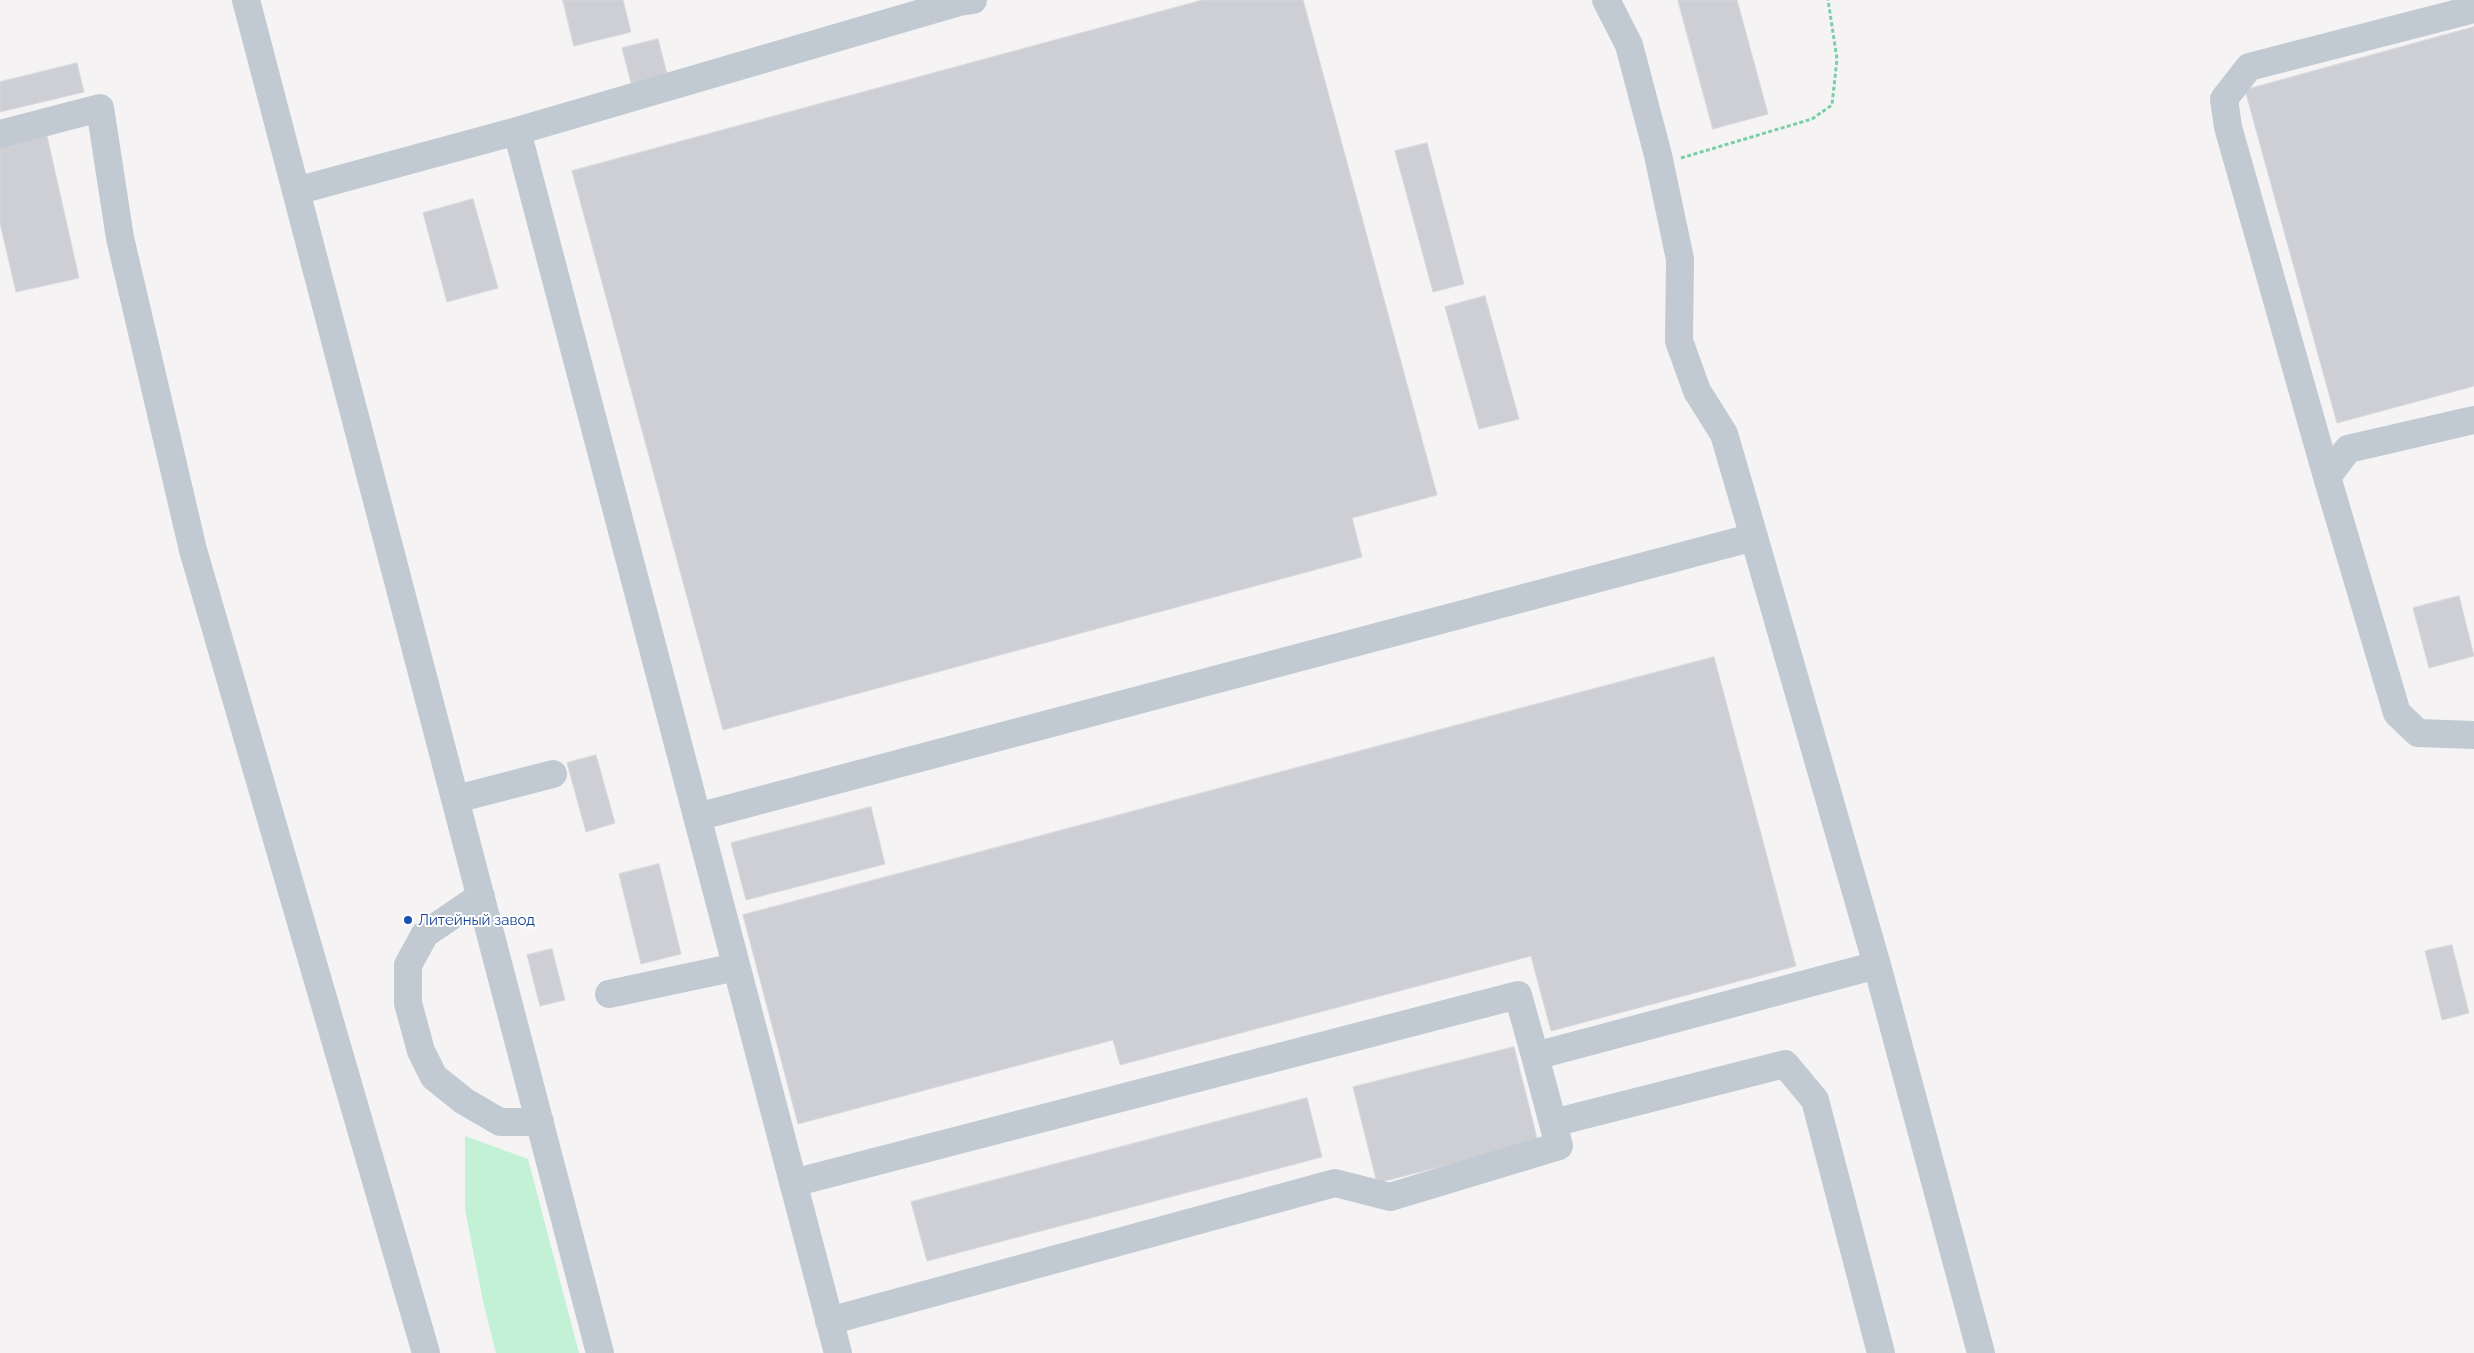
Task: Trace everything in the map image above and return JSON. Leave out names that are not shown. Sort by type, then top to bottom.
[{"type":"street","points":[[246,0],[600,1353]]},
{"type":"street","points":[[296,191],[517,131],[959,2],[973,0]]},
{"type":"street","points":[[1606,0],[1629,44],[1660,164],[1680,260],[1678,341],[1697,391],[1724,434],[1877,965],[1981,1353]]},
{"type":"street","points":[[2474,9],[2250,67],[2224,100],[2228,127],[2327,477],[2397,713],[2418,733],[2474,735]]},
{"type":"street","points":[[0,134],[100,108],[120,238],[193,550],[426,1353]]},
{"type":"street","points":[[517,131],[838,1353]]},
{"type":"street","points":[[2327,477],[2348,449],[2474,420]]},
{"type":"street","points":[[697,817],[1754,537]]},
{"type":"street","points":[[456,799],[552,774]]},
{"type":"street","points":[[481,896],[425,934],[408,965],[408,1003],[421,1051],[434,1077],[464,1102],[500,1122],[540,1122]]},
{"type":"street","points":[[1534,1056],[1877,965]]},
{"type":"street","points":[[610,994],[736,967]]},
{"type":"street","points":[[793,1183],[1518,995],[1559,1146],[1390,1197],[1335,1183],[829,1322]]},
{"type":"street","points":[[1552,1124],[1785,1064],[1815,1100],[1881,1353]]},
{"type":"path","points":[[1660,164],[1812,119],[1832,105],[1837,59],[1828,0]]},
{"type":"green space","points":[[465,1136],[528,1159],[579,1353],[496,1353],[483,1301],[465,1209]]},
{"type":"building","points":[[563,0],[623,0],[631,32],[574,46]]},
{"type":"building","points":[[1203,0],[1303,0],[1437,495],[1352,518],[1362,557],[723,730],[572,171]]},
{"type":"building","points":[[1678,0],[1737,0],[1768,114],[1713,129]]},
{"type":"building","points":[[2474,27],[2474,386],[2337,423],[2245,90]]},
{"type":"building","points":[[658,39],[667,74],[631,83],[622,48]]},
{"type":"building","points":[[77,63],[84,92],[0,112],[0,82]]},
{"type":"building","points":[[47,136],[79,278],[16,292],[0,223],[0,147]]},
{"type":"building","points":[[1427,143],[1464,284],[1433,292],[1395,151]]},
{"type":"building","points":[[473,199],[498,288],[447,302],[423,213]]},
{"type":"building","points":[[1485,296],[1519,419],[1479,429],[1445,307]]},
{"type":"building","points":[[2459,596],[2474,656],[2429,668],[2413,608]]},
{"type":"building","points":[[1714,657],[1796,966],[1551,1031],[1531,956],[1120,1065],[1113,1040],[798,1124],[743,915]]},
{"type":"building","points":[[596,755],[615,823],[586,832],[567,763]]},
{"type":"building","points":[[871,807],[885,864],[746,900],[731,843]]},
{"type":"building","points":[[659,864],[681,954],[641,964],[619,874]]},
{"type":"building","points":[[2452,945],[2469,1013],[2442,1020],[2425,951]]},
{"type":"building","points":[[552,949],[565,1000],[540,1006],[527,955]]},
{"type":"building","points":[[1514,1047],[1538,1142],[1377,1183],[1353,1087]]},
{"type":"building","points":[[1307,1098],[1322,1157],[927,1261],[911,1202]]},
{"type":"place","name":"Литейный завод","points":[[408,920]]}]
